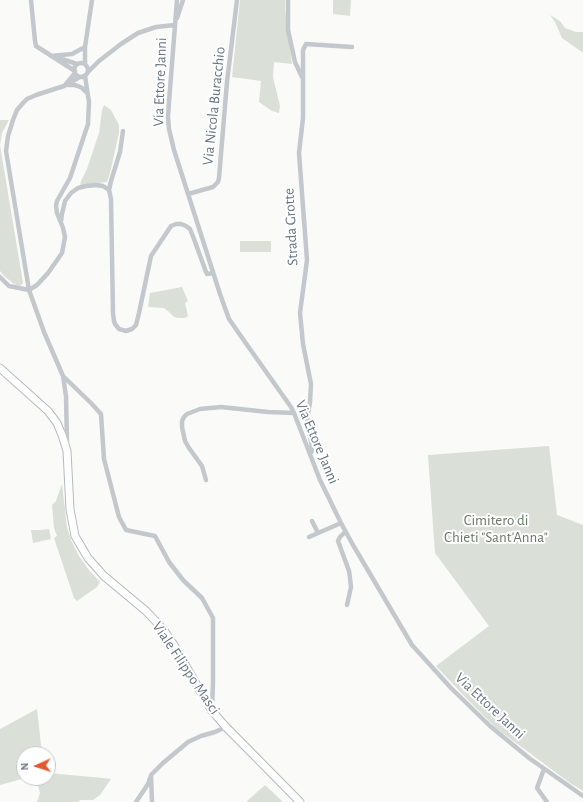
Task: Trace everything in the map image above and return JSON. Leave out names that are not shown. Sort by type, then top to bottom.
[{"type":"main road","name":"Viale Filippo Masci","points":[[0,368],[48,411],[57,423],[67,451],[70,509],[75,536],[88,558],[104,576],[146,611],[163,629],[212,710],[226,727],[300,802]]},
{"type":"street","points":[[31,0],[35,43],[38,48],[83,76]]},
{"type":"street","points":[[88,94],[83,76],[88,68],[86,64],[85,47],[92,0]]},
{"type":"street","points":[[175,25],[177,0]]},
{"type":"street","points":[[175,25],[183,0]]},
{"type":"street","name":"Via Nicola Buracchio","points":[[188,194],[213,187],[218,182],[227,82],[237,0]]},
{"type":"street","name":"Strada Grotte","points":[[288,0],[288,30],[295,62],[303,81],[303,118],[299,153],[307,260],[300,313],[303,344],[311,384],[307,420],[312,447],[310,454]]},
{"type":"street","points":[[64,86],[83,76],[99,61],[138,33],[156,27],[175,25]]},
{"type":"street","name":"Via Ettore Janni","points":[[175,25],[169,102],[169,123],[174,150],[224,307],[229,318],[291,406],[329,499],[345,532],[412,644],[451,688],[490,726],[544,769],[583,796]]},
{"type":"street","points":[[303,81],[303,50],[306,44],[352,47]]},
{"type":"street","points":[[51,56],[72,54],[85,47]]},
{"type":"street","points":[[64,86],[75,72],[75,68],[85,47]]},
{"type":"street","points":[[51,56],[78,64],[99,61]]},
{"type":"street","points":[[66,65],[69,70],[70,79]]},
{"type":"street","points":[[0,276],[9,286],[29,290],[38,286],[62,253],[65,237],[56,206],[57,201],[70,178],[88,124],[88,81],[92,68]]},
{"type":"street","points":[[67,451],[66,396],[63,376],[44,332],[29,290],[6,151],[8,136],[17,110],[27,99],[70,85],[82,88],[88,94]]},
{"type":"street","points":[[123,131],[120,152],[109,190],[111,199],[113,313],[115,324],[120,329],[126,331],[132,329],[136,324],[151,256],[172,226],[181,224],[190,229],[207,274],[213,273]]},
{"type":"street","points":[[61,224],[65,200],[78,188],[96,185],[103,186],[109,190]]},
{"type":"street","points":[[63,376],[92,403],[101,414],[104,459],[119,517],[126,530],[155,536],[169,562],[183,580],[202,598],[213,618],[212,710]]},
{"type":"street","points":[[206,480],[202,466],[185,441],[182,421],[187,414],[200,409],[221,407],[294,413]]},
{"type":"street","points":[[312,521],[318,533]]},
{"type":"street","points":[[308,538],[341,523]]},
{"type":"street","points":[[345,532],[338,541],[349,571],[350,578],[351,587],[347,605]]},
{"type":"street","points":[[136,802],[148,784],[151,775],[188,742],[226,727]]},
{"type":"street","points":[[544,769],[537,788],[547,802]]},
{"type":"street","points":[[151,775],[152,802]]},
{"type":"green space","points":[[240,0],[285,0],[292,64],[274,62],[273,77],[280,106],[279,113],[272,111],[259,102],[261,81],[232,77]]},
{"type":"green space","points":[[333,0],[351,0],[350,16],[333,14]]},
{"type":"green space","points":[[550,15],[560,21],[565,28],[576,32],[583,32],[583,52],[562,38]]},
{"type":"green space","points":[[104,105],[111,110],[119,125],[119,133],[110,173],[107,182],[80,186],[99,133]]},
{"type":"green space","points":[[0,120],[9,120],[2,133],[0,145]]},
{"type":"green space","points":[[0,145],[23,283],[20,286],[14,284],[0,271]]},
{"type":"green space","points":[[240,241],[271,241],[271,252],[240,252]]},
{"type":"green space","points":[[182,287],[188,301],[185,303],[188,316],[185,318],[174,317],[164,308],[148,307],[150,293]]},
{"type":"green space","name":"Cimitero di Chieti \"Sant'Anna\"","points":[[549,446],[557,515],[583,525],[583,791],[496,728],[436,666],[489,626],[435,553],[428,455]]},
{"type":"green space","points":[[62,484],[67,527],[71,540],[79,556],[100,582],[97,587],[77,601],[74,598],[54,538],[57,536],[54,528],[52,505],[56,501]]},
{"type":"green space","points":[[49,529],[51,539],[33,543],[31,530]]},
{"type":"green space","points":[[37,709],[41,746],[16,746],[16,781],[0,785],[0,729]]},
{"type":"green space","points":[[56,774],[111,779],[100,795],[93,800],[81,800],[77,802],[37,802],[40,793],[38,786],[56,786]]},
{"type":"green space","points":[[265,785],[283,802],[246,802]]}]
